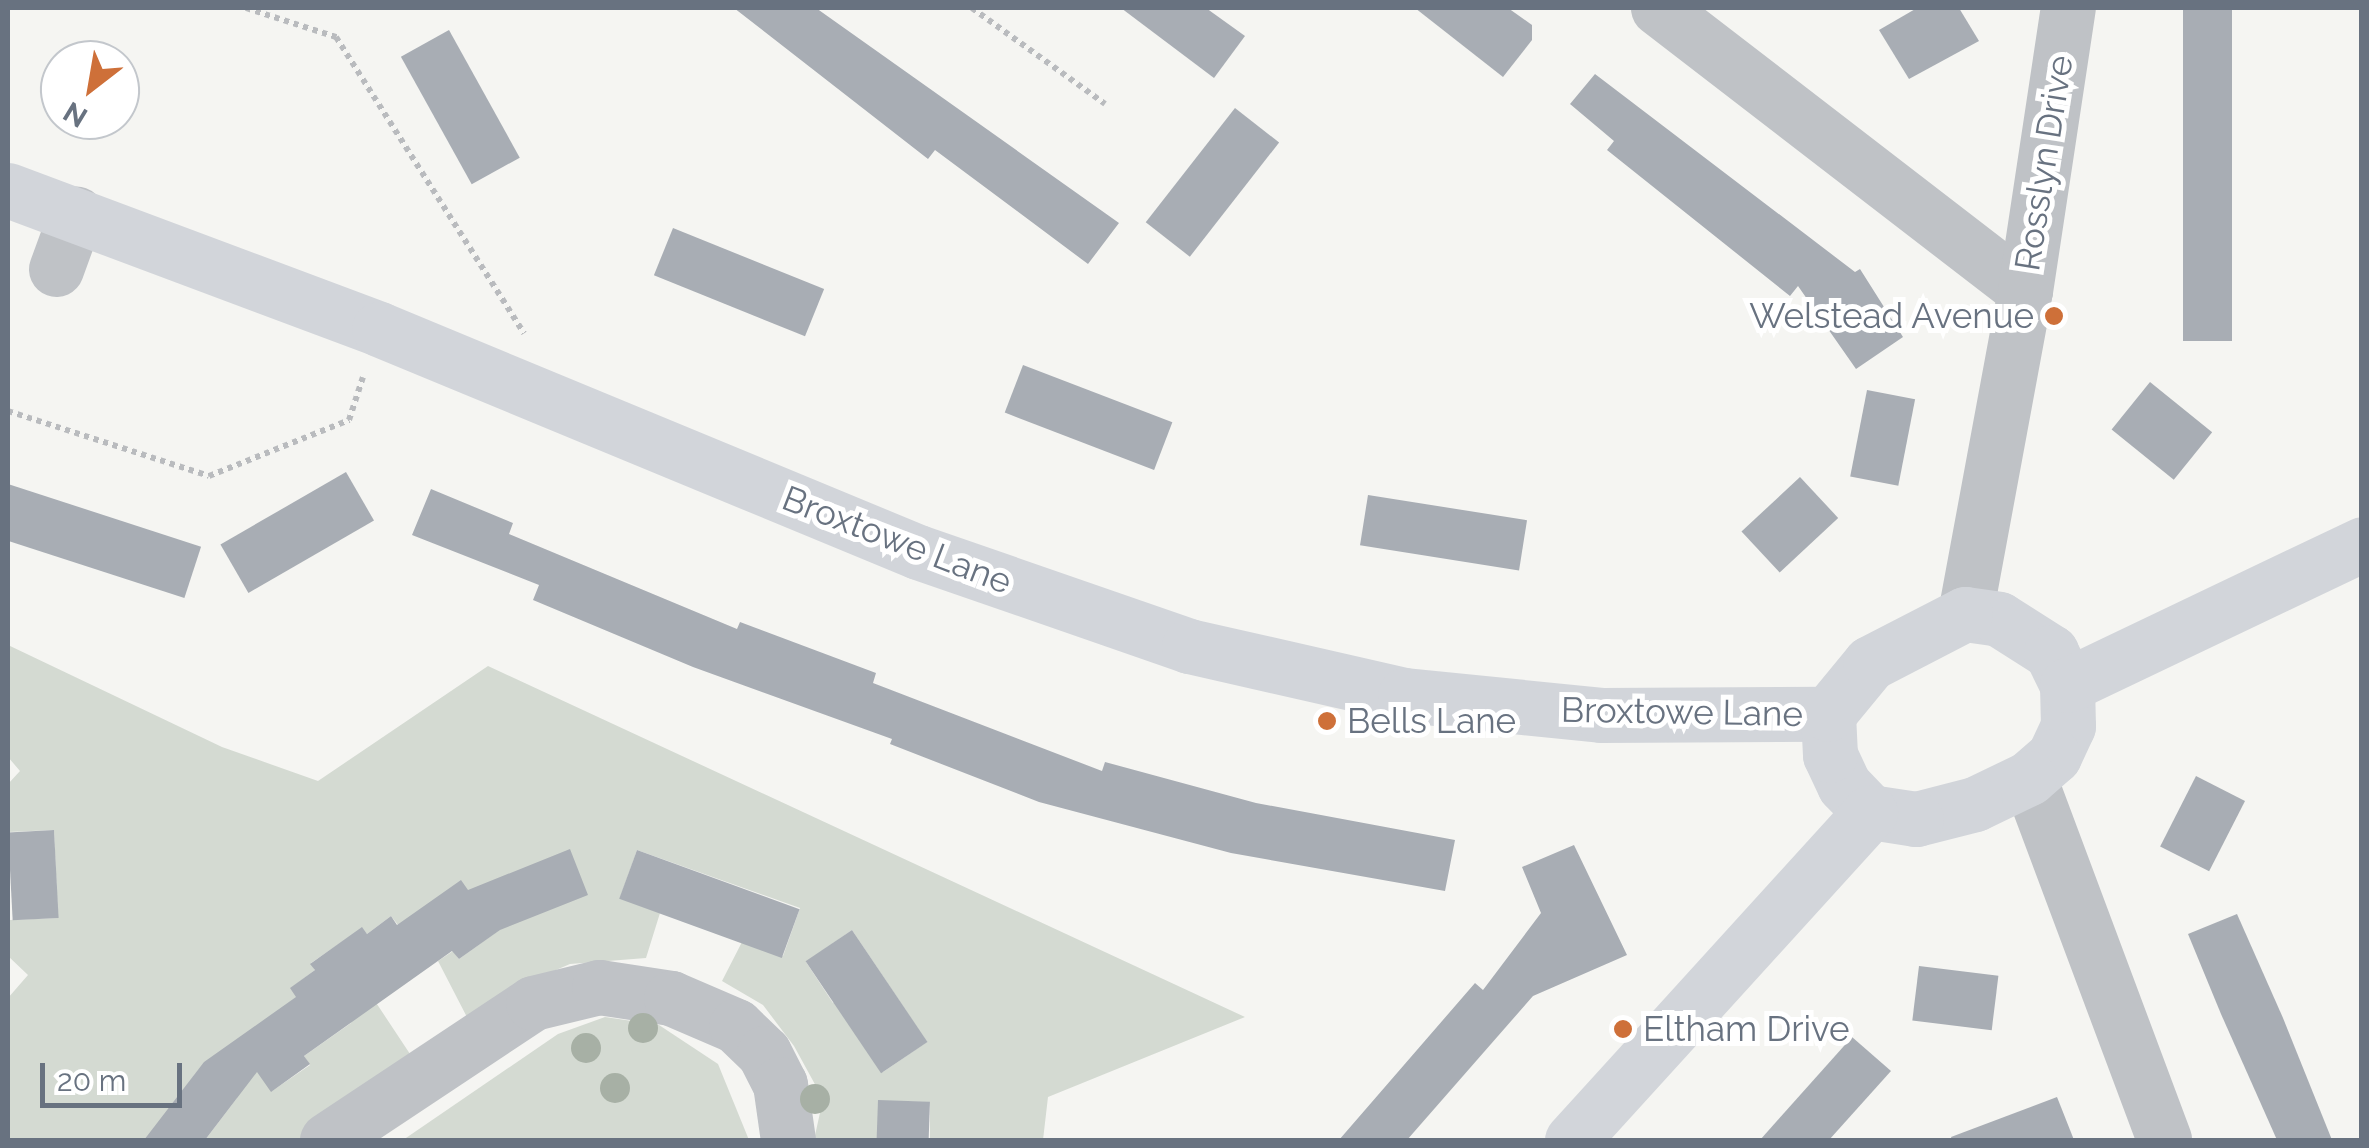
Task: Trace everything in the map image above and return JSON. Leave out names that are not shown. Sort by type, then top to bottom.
[{"type":"main road","name":"Broxtowe Lane","points":[[8,190],[379,329],[918,552],[1189,646],[1444,699],[1601,716],[1828,714]]},
{"type":"main road","points":[[2067,685],[2362,544]]},
{"type":"main road","points":[[1964,614],[1998,619],[2026,632],[2050,652],[2067,685],[2068,726],[2054,756],[2029,778],[1947,815],[1916,819],[1870,812],[1844,785],[1830,755],[1828,714],[1870,663],[1964,614]]},
{"type":"main road","points":[[1572,1140],[1870,812]]},
{"type":"street","points":[[1658,8],[2025,291]]},
{"type":"street","name":"Rosslyn Drive","points":[[1964,614],[2025,291],[2068,8]]},
{"type":"street","points":[[56,269],[76,214]]},
{"type":"street","points":[[2029,778],[2164,1140]]},
{"type":"street","points":[[327,1140],[533,1003],[599,987],[671,998],[736,1026],[764,1053],[780,1084],[788,1140]]},
{"type":"path","points":[[246,8],[336,37],[532,345]]},
{"type":"path","points":[[972,8],[1105,104]]},
{"type":"path","points":[[8,411],[209,476],[349,420],[379,329]]},
{"type":"shaded area","points":[[8,645],[222,747],[318,781],[488,666],[1245,1017],[1048,1097],[1043,1140],[930,1140],[930,1102],[878,1101],[878,1140],[814,1140],[823,1099],[794,1046],[763,1005],[722,981],[742,942],[783,956],[800,908],[637,850],[620,898],[660,913],[646,958],[570,964],[528,982],[469,1021],[438,961],[453,951],[459,959],[498,931],[398,925],[391,916],[367,934],[362,928],[311,963],[315,970],[291,988],[297,997],[272,1091],[310,1065],[304,1056],[351,1023],[365,986],[414,1060],[301,1140],[205,1140],[237,1098],[199,1069],[146,1140],[8,1140],[8,998],[28,975],[8,956],[8,873],[10,920],[58,918],[54,830],[8,832],[8,784],[20,771],[8,757]],"holes":[[[852,930],[927,1042],[883,1072],[844,996],[833,1003],[806,962]]]},
{"type":"shaded area","points":[[605,1017],[659,1025],[718,1064],[749,1140],[403,1140],[558,1034]]},
{"type":"building","points":[[734,8],[816,8],[1119,223],[1088,264],[935,150],[928,159]]},
{"type":"building","points":[[1121,8],[1206,8],[1245,36],[1214,78]]},
{"type":"building","points":[[1415,8],[1508,8],[1532,25],[1532,40],[1503,77]]},
{"type":"building","points":[[1917,8],[1959,8],[1979,41],[1909,79],[1879,30]]},
{"type":"building","points":[[2183,8],[2232,8],[2232,341],[2183,341]]},
{"type":"building","points":[[449,30],[520,158],[472,184],[401,57]]},
{"type":"building","points":[[1595,74],[1855,272],[1860,269],[1903,337],[1856,369],[1798,286],[1790,296],[1607,150],[1614,141],[1570,104]]},
{"type":"building","points":[[1235,108],[1279,142],[1190,257],[1146,222]]},
{"type":"building","points":[[673,228],[824,289],[805,336],[654,275]]},
{"type":"building","points":[[1023,365],[1172,422],[1154,470],[1005,413]]},
{"type":"building","points":[[2150,382],[2212,432],[2174,480],[2112,429]]},
{"type":"building","points":[[1867,390],[1915,399],[1898,486],[1850,476]]},
{"type":"building","points":[[346,472],[374,520],[248,593],[220,544]]},
{"type":"building","points":[[1800,477],[1838,518],[1780,573],[1741,532]]},
{"type":"building","points":[[8,484],[201,547],[184,598],[8,541]]},
{"type":"building","points":[[431,489],[513,523],[509,534],[737,629],[740,622],[876,673],[873,683],[1102,771],[1105,762],[1256,803],[1455,840],[1445,891],[1231,853],[1039,802],[890,744],[892,739],[693,667],[533,600],[539,585],[412,535]]},
{"type":"building","points":[[1368,495],[1527,520],[1519,571],[1360,545]]},
{"type":"building","points":[[2196,776],[2245,801],[2209,871],[2160,846]]},
{"type":"building","points":[[54,830],[59,918],[13,920],[8,832]]},
{"type":"building","points":[[1574,845],[1627,955],[1533,996],[1407,1140],[1339,1140],[1475,983],[1483,990],[1541,913],[1522,867]]},
{"type":"building","points":[[570,849],[588,895],[500,930],[459,959],[452,951],[304,1056],[310,1064],[271,1092],[257,1072],[205,1140],[144,1140],[204,1062],[296,997],[290,988],[315,970],[310,964],[362,927],[367,934],[391,916],[397,925],[461,880],[468,890]]},
{"type":"building","points":[[637,850],[800,909],[782,958],[619,899]]},
{"type":"building","points":[[2237,914],[2332,1140],[2277,1140],[2221,1014],[2188,934]]},
{"type":"building","points":[[852,930],[927,1042],[881,1073],[806,961]]},
{"type":"building","points":[[1919,966],[1998,976],[1992,1030],[1912,1021]]},
{"type":"building","points":[[1852,1037],[1891,1071],[1829,1140],[1760,1140]]},
{"type":"building","points":[[2057,1097],[2074,1140],[1952,1140],[1951,1137]]},
{"type":"building","points":[[878,1100],[930,1102],[929,1140],[877,1140]]},
{"type":"place","name":"Welstead Avenue","points":[[2054,316]]},
{"type":"place","name":"Bells Lane","points":[[1327,721]]},
{"type":"place","name":"Eltham Drive","points":[[1623,1029]]}]
